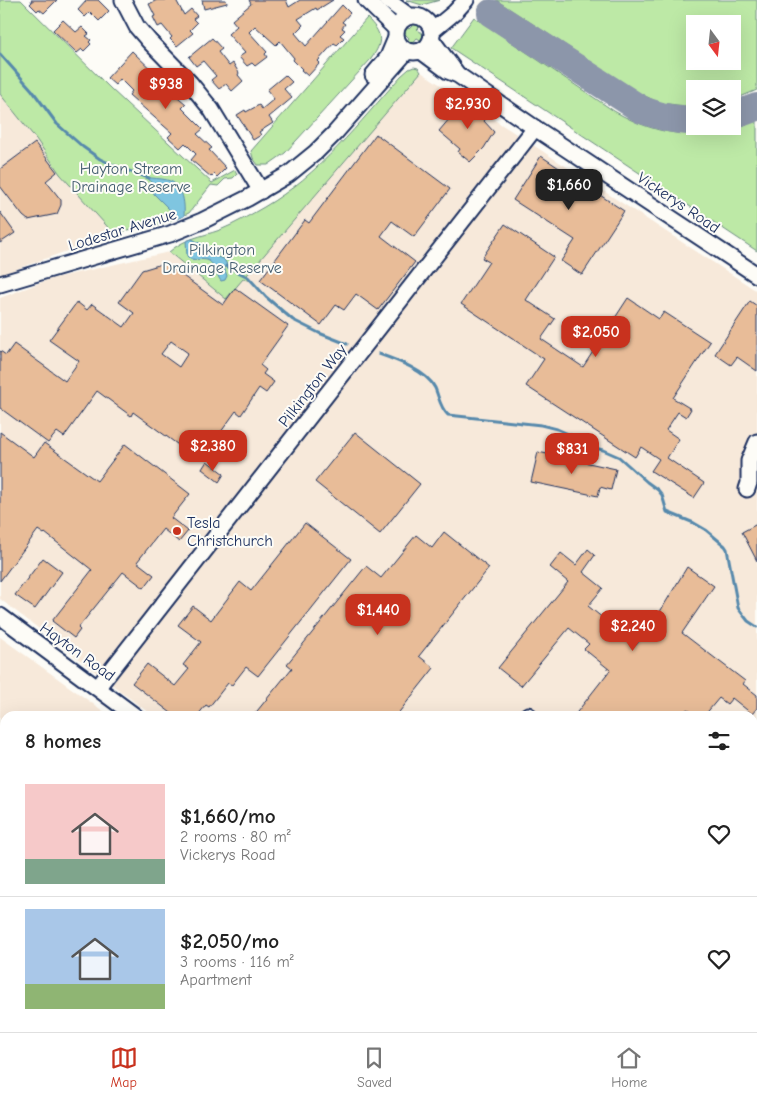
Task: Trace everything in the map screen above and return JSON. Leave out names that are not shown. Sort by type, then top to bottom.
[{"type":"street","points":[[123,0],[138,27],[149,41],[190,83],[211,109],[261,190]]},
{"type":"street","points":[[366,0],[396,34],[402,48],[414,51],[429,44],[424,26]]},
{"type":"street","name":"Vickerys Road","points":[[387,0],[424,26],[458,75]]},
{"type":"street","points":[[396,34],[401,20],[424,26],[465,1]]},
{"type":"street","name":"Lodestar Avenue","points":[[276,181],[318,138],[388,57],[396,34]]},
{"type":"street","name":"Lodestar Avenue","points":[[0,284],[175,232],[238,204],[290,174],[316,152],[414,51]]},
{"type":"street","name":"Vickerys Road","points":[[414,51],[458,75],[757,275]]},
{"type":"street","name":"Pilkington Way","points":[[98,687],[535,128]]},
{"type":"street","points":[[747,489],[749,461],[757,442]]},
{"type":"street","name":"Hayton Road","points":[[0,616],[129,711]]},
{"type":"shaded area","points":[[421,72],[757,291],[757,711],[146,711],[0,599],[0,298],[50,279],[169,252],[226,299]]},
{"type":"shaded area","points":[[0,94],[36,139],[60,174],[114,234],[0,275]]},
{"type":"shaded area","points":[[0,637],[103,711],[0,711]]},
{"type":"green space","name":"Hayton Stream Drainage Reserve","points":[[0,0],[21,0],[111,89],[212,183],[235,170],[237,174],[233,178],[225,179],[218,186],[211,185],[189,213],[158,225],[146,225],[114,234],[60,174],[36,139],[0,94]]},
{"type":"green space","points":[[406,0],[440,0],[422,5]]},
{"type":"green space","points":[[496,0],[757,0],[757,90],[741,97],[741,80],[686,80],[686,106],[660,103],[639,93]]},
{"type":"green space","points":[[474,17],[614,111],[649,127],[686,135],[741,135],[741,125],[757,119],[757,251],[451,48]]},
{"type":"green space","points":[[367,18],[376,28],[380,37],[378,47],[371,59],[285,153],[268,165],[258,165],[251,151]]},
{"type":"green space","points":[[416,22],[421,25],[417,29],[425,36],[422,41],[417,38],[411,45],[406,42],[409,38],[402,31],[404,25],[409,29]]},
{"type":"green space","name":"Pilkington Drainage Reserve","points":[[414,67],[418,68],[421,72],[247,275],[252,281],[243,279],[226,299],[169,252],[187,241],[237,222],[264,207],[303,180],[354,130],[401,76]]},
{"type":"water","points":[[147,177],[167,180],[177,185],[182,194],[184,216],[176,219],[172,212],[154,194],[151,182]]},
{"type":"water","points":[[192,239],[204,245],[214,256],[224,259],[228,267],[224,267],[227,276],[225,280],[221,281],[214,266],[207,260],[190,259],[187,256],[186,241]]},
{"type":"building","points":[[31,0],[57,0],[44,13],[39,9],[37,11],[30,4]]},
{"type":"building","points":[[87,0],[98,0],[109,11],[99,21],[90,12],[85,17],[78,10]]},
{"type":"building","points":[[157,0],[176,0],[184,15],[191,9],[197,16],[193,19],[197,23],[190,30],[193,33],[177,46],[170,39],[172,37],[162,25],[158,27],[153,17],[155,16],[149,4]]},
{"type":"building","points":[[202,0],[226,0],[227,3],[204,9]]},
{"type":"building","points":[[249,0],[286,0],[289,7],[300,0],[333,0],[298,19],[303,25],[295,33],[306,46],[342,5],[350,13],[342,22],[345,24],[342,28],[345,30],[340,35],[344,38],[337,45],[334,43],[308,76],[293,60],[294,58],[280,41],[276,45],[255,26],[249,32],[267,52],[265,54],[267,57],[255,66],[252,63],[247,66],[239,57],[245,53],[228,34],[237,26],[232,20],[251,4]]},
{"type":"building","points":[[63,20],[76,32],[82,27],[89,34],[86,36],[91,40],[89,42],[91,44],[84,51],[82,49],[77,53],[53,30]]},
{"type":"building","points":[[212,38],[222,49],[218,52],[229,66],[233,63],[243,81],[232,91],[226,84],[219,89],[211,80],[216,76],[203,61],[196,66],[189,57]]},
{"type":"building","points":[[132,51],[160,78],[158,80],[186,104],[182,108],[203,129],[197,134],[212,148],[209,150],[226,168],[217,177],[214,174],[211,177],[191,160],[196,154],[185,143],[180,148],[168,137],[172,133],[129,95],[132,91],[120,79],[115,85],[107,78]]},
{"type":"building","points":[[285,75],[292,82],[284,89],[292,98],[269,117],[273,123],[259,132],[261,135],[253,140],[237,115],[259,105],[262,109],[274,99],[267,90]]},
{"type":"building","points":[[467,98],[490,114],[484,121],[494,132],[484,148],[470,162],[458,152],[460,149],[439,131]]},
{"type":"building","points":[[376,134],[450,189],[414,237],[392,221],[381,236],[415,262],[378,310],[356,294],[344,310],[336,305],[321,325],[260,280],[305,220],[309,223]]},
{"type":"building","points":[[35,143],[57,172],[46,181],[61,200],[61,205],[57,214],[28,220],[0,186],[0,169]]},
{"type":"building","points":[[541,156],[624,211],[582,275],[561,261],[575,240],[513,200]]},
{"type":"building","points":[[0,212],[15,233],[0,243]]},
{"type":"building","points":[[505,224],[554,257],[526,300],[555,319],[541,339],[583,367],[628,298],[659,319],[664,312],[710,342],[673,398],[691,409],[686,417],[678,412],[666,430],[679,439],[667,458],[704,483],[694,498],[651,471],[659,459],[641,447],[635,457],[526,386],[544,359],[461,304],[489,262],[482,258]]},
{"type":"building","points":[[165,263],[223,305],[235,288],[288,326],[260,365],[266,370],[263,374],[274,382],[266,393],[259,388],[241,415],[236,411],[218,436],[212,432],[197,452],[195,450],[192,455],[133,412],[131,416],[97,391],[64,437],[57,432],[48,443],[0,408],[0,351],[6,355],[14,344],[65,381],[79,361],[49,340],[77,302],[87,310],[92,304],[124,327],[134,313],[119,302],[142,270]],"holes":[[[171,341],[188,353],[179,367],[161,354]]]},
{"type":"building","points":[[750,301],[757,306],[757,371],[737,357],[731,365],[715,354]]},
{"type":"building","points":[[0,432],[34,457],[44,443],[97,481],[125,444],[190,494],[171,518],[188,531],[179,542],[163,529],[137,562],[154,575],[144,588],[123,572],[78,628],[80,630],[74,638],[52,621],[92,570],[45,533],[38,530],[0,581]]},
{"type":"building","points":[[355,432],[420,484],[380,534],[315,482]]},
{"type":"building","points":[[538,452],[616,469],[611,490],[600,487],[598,496],[531,482]]},
{"type":"building","points":[[207,461],[224,474],[219,482],[202,469]]},
{"type":"building","points":[[305,523],[351,559],[258,676],[246,667],[232,685],[228,683],[209,707],[206,705],[201,711],[168,711],[132,683],[147,664],[175,686],[189,669],[183,665],[201,642],[178,625],[193,606],[211,620],[240,582],[251,591]]},
{"type":"building","points":[[757,524],[757,561],[742,532]]},
{"type":"building","points":[[444,532],[489,568],[419,656],[434,668],[400,711],[257,711],[292,668],[287,664],[366,566],[381,578],[416,535],[432,548]]},
{"type":"building","points":[[588,549],[595,555],[583,572],[603,588],[588,606],[636,645],[658,615],[687,567],[714,586],[682,633],[745,681],[743,684],[757,695],[757,708],[754,711],[748,711],[732,698],[727,704],[719,698],[708,711],[690,711],[687,709],[686,711],[578,711],[610,670],[584,649],[589,644],[569,628],[521,686],[498,668],[568,582],[550,567],[561,553],[576,565]]},
{"type":"building","points":[[43,558],[62,572],[35,609],[15,595]]},
{"type":"waterway","points":[[0,54],[32,90],[57,124],[83,147],[100,159],[149,178]]},
{"type":"waterway","points":[[226,266],[248,277],[266,297],[293,320],[347,344]]},
{"type":"waterway","points":[[379,354],[394,359],[425,376],[435,388],[441,406],[448,415],[541,425],[557,429],[575,437],[583,445],[603,450],[619,457],[658,490],[662,495],[667,512],[706,530],[725,546],[738,608],[748,621],[757,627]]},
{"type":"taxiway","points":[[491,13],[642,110],[686,121]]},
{"type":"taxiway","points":[[741,113],[757,107]]},
{"type":"place","name":"Tesla Christchurch","points":[[177,531]]}]
